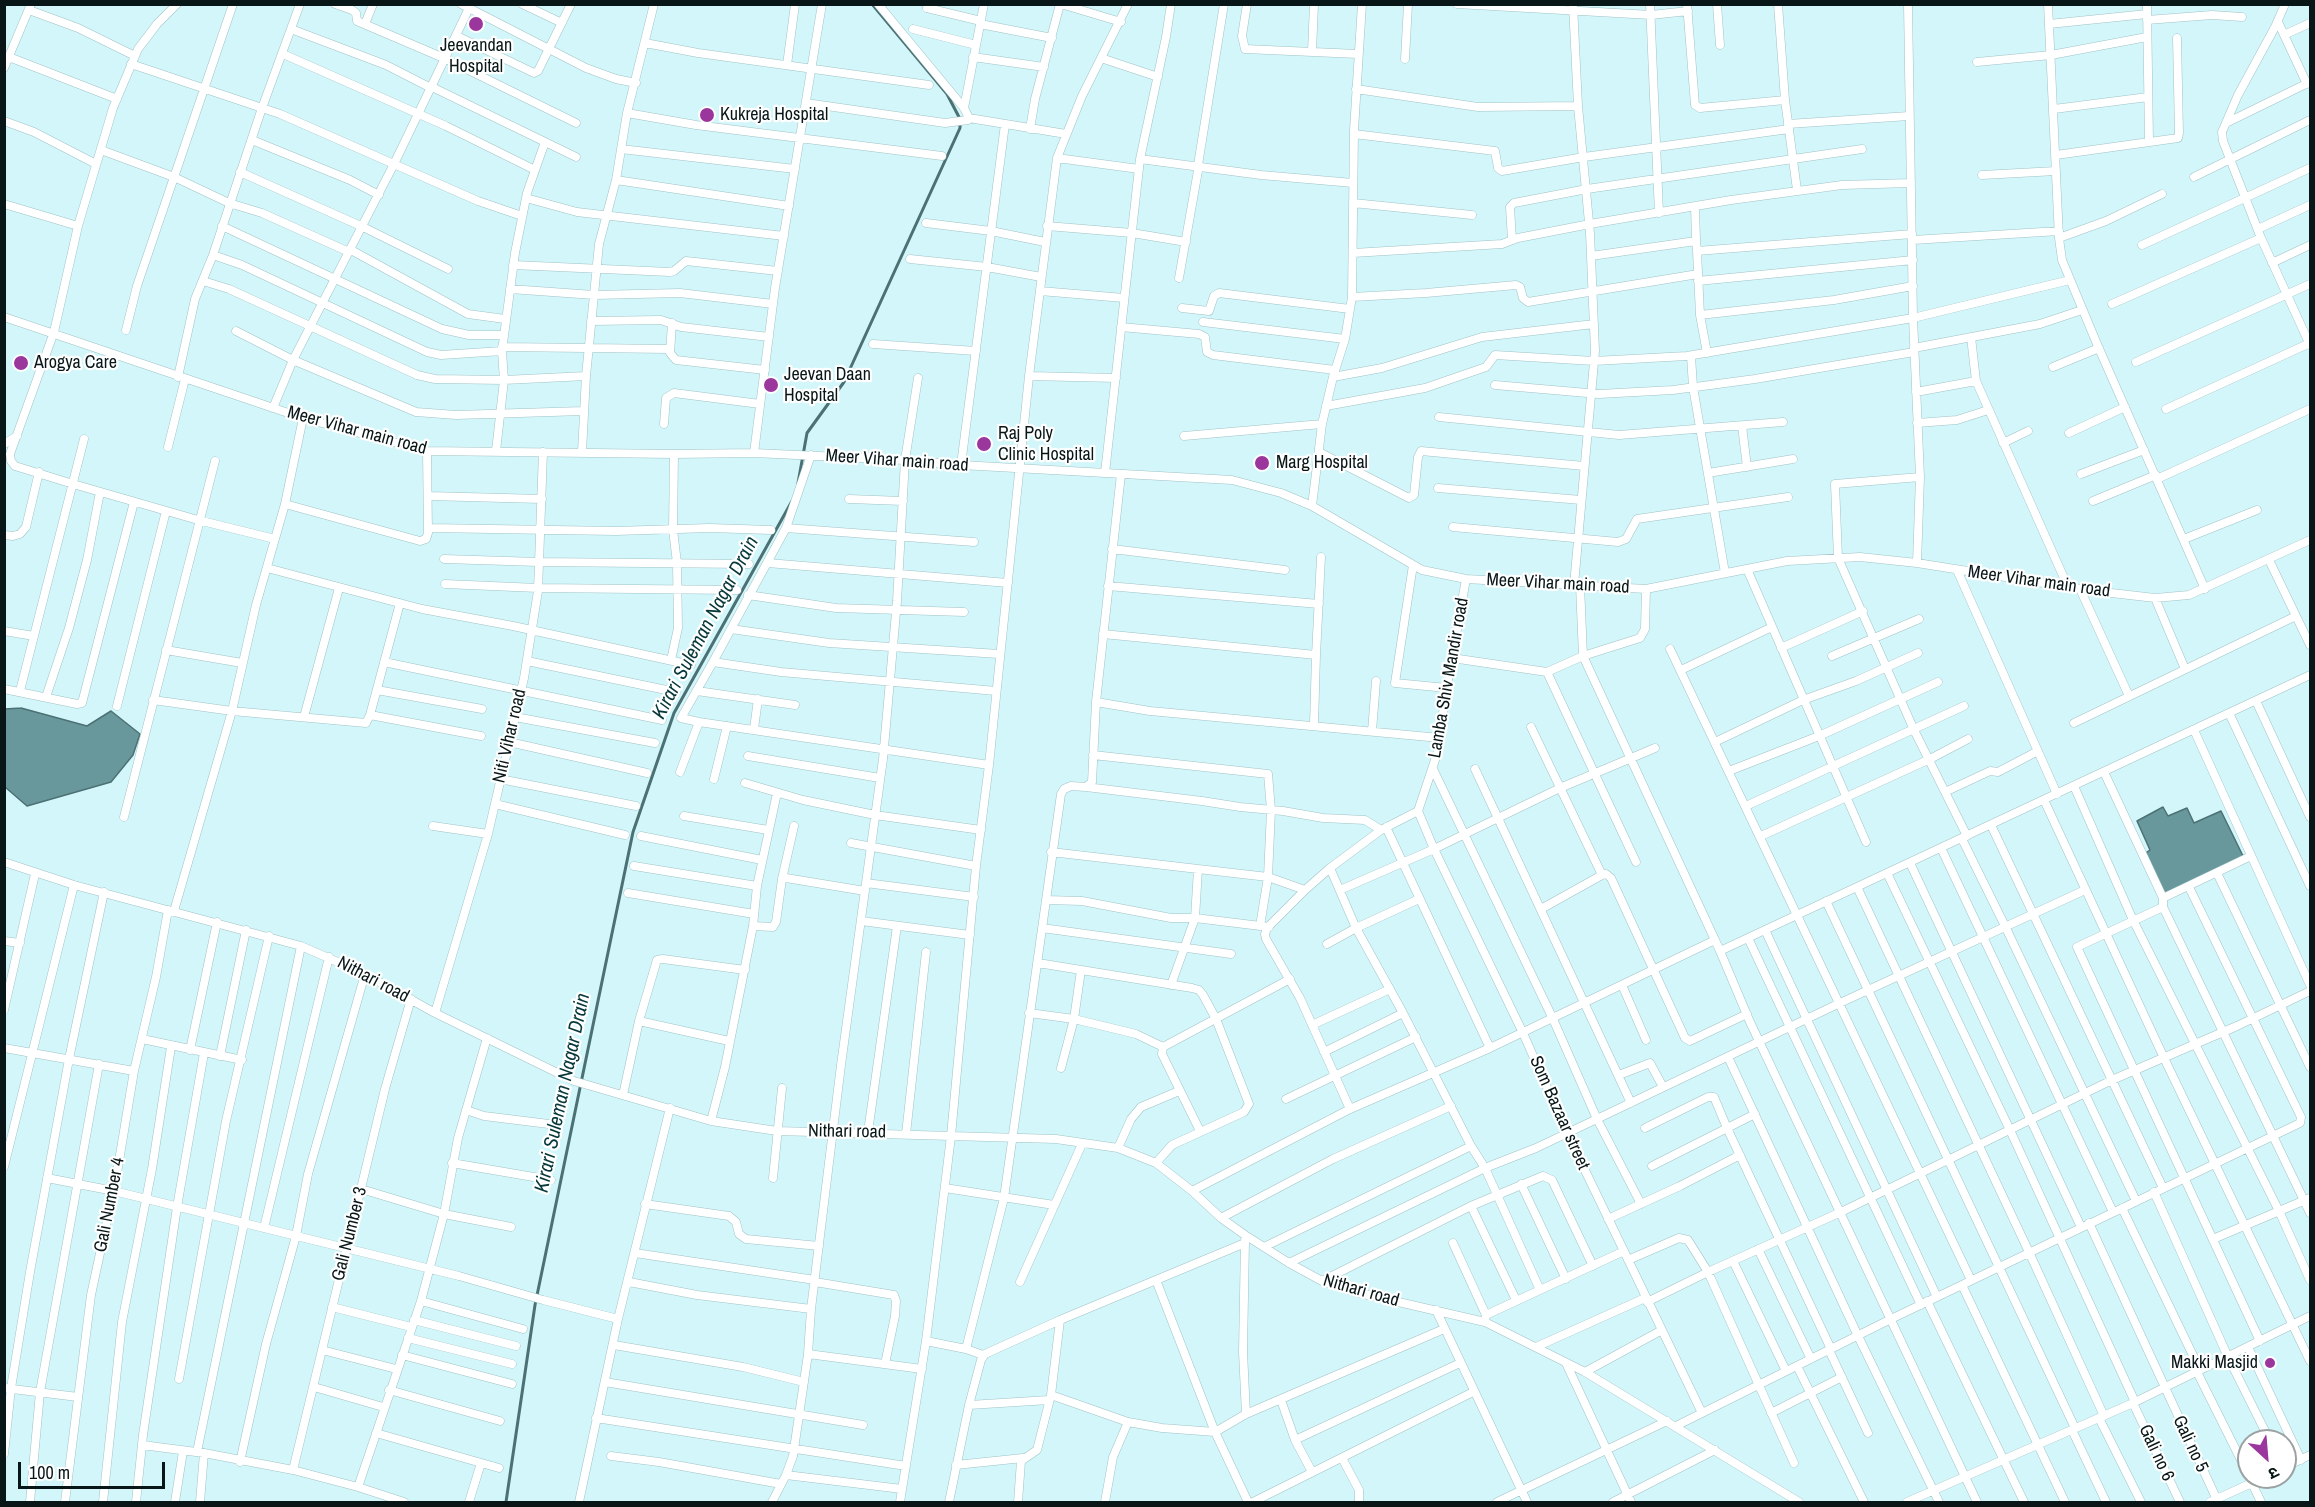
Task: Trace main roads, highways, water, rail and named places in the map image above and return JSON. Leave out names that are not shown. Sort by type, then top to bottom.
[{"type":"water","points":[[21,708],[87,726],[111,711],[140,734],[133,755],[111,782],[27,806],[5,787],[5,709]]},
{"type":"water","points":[[2163,807],[2168,816],[2187,808],[2194,823],[2221,811],[2245,860],[2164,898],[2144,854],[2150,850],[2137,821]]},
{"type":"waterway","name":"Kirari Suleman Nagar Drain","points":[[798,483],[807,433],[844,382],[960,128],[960,119],[947,94],[872,4]]},
{"type":"waterway","name":"Kirari Suleman Nagar Drain","points":[[506,1502],[535,1305],[633,832],[674,713],[792,501]]},
{"type":"place","name":"Jeevandan Hospital","points":[[476,24]]},
{"type":"place","name":"Kukreja Hospital","points":[[707,115]]},
{"type":"place","name":"Arogya Care","points":[[21,363]]},
{"type":"place","name":"Jeevan Daan Hospital","points":[[771,385]]},
{"type":"place","name":"Raj Poly Clinic Hospital","points":[[984,444]]},
{"type":"place","name":"Marg Hospital","points":[[1262,463]]},
{"type":"place","name":"Makki Masjid","points":[[2270,1363]]}]
